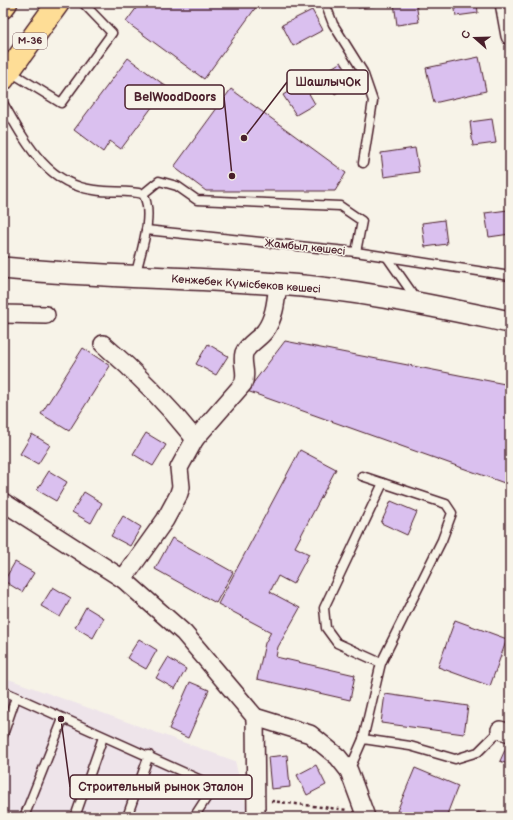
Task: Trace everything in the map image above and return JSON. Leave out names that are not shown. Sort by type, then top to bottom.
[{"type":"main road","points":[[3,7],[6,3]]},
{"type":"main road","name":"M-36","points":[[6,75],[58,3]]},
{"type":"street","points":[[504,3],[510,36]]},
{"type":"street","name":"Кенжебек Күмісбеков көшесі","points":[[3,268],[135,277],[278,284],[332,289],[420,304],[510,322]]},
{"type":"street","points":[[3,278],[33,271]]},
{"type":"street","points":[[123,579],[164,520],[178,496],[181,488],[179,468],[195,439],[242,384],[245,375],[244,354],[249,346],[265,332],[272,321],[278,284]]},
{"type":"street","points":[[3,314],[46,315]]},
{"type":"street","points":[[103,344],[135,371],[170,408],[195,439]]},
{"type":"street","points":[[3,502],[123,579],[184,633],[254,717],[310,734],[338,757],[349,771],[365,814]]},
{"type":"street","points":[[254,717],[256,817]]},
{"type":"lane","points":[[6,75],[62,103],[112,33],[83,3]]},
{"type":"lane","points":[[325,3],[333,24],[363,72],[373,101],[363,163]]},
{"type":"lane","points":[[3,103],[20,134],[38,160],[69,184],[94,190],[128,190],[143,194],[147,201],[146,230],[135,277]]},
{"type":"lane","points":[[143,194],[159,182],[177,186],[197,200],[340,206],[362,220],[356,252]]},
{"type":"lane","name":"Жамбыл көшесі","points":[[146,230],[356,252],[510,276]]},
{"type":"lane","points":[[387,257],[420,304]]},
{"type":"lane","points":[[349,771],[363,739],[381,663],[442,540],[452,513],[446,504],[362,476]]},
{"type":"lane","points":[[381,663],[337,643],[326,628],[324,608],[383,483]]},
{"type":"lane","points":[[3,691],[214,786],[256,794]]},
{"type":"lane","points":[[3,735],[16,697]]},
{"type":"lane","points":[[24,817],[63,719]]},
{"type":"lane","points":[[363,739],[410,746],[455,759],[478,752],[507,729]]},
{"type":"lane","points":[[75,817],[103,737]]},
{"type":"lane","points":[[127,817],[149,756]]},
{"type":"lane","points":[[194,817],[214,786]]},
{"type":"path","points":[[256,794],[306,807],[365,814]]},
{"type":"shaded area","points":[[3,677],[235,761],[247,810],[241,817],[3,817]]},
{"type":"building","points":[[140,3],[259,3],[204,79],[126,22]]},
{"type":"building","points":[[357,3],[380,3],[380,5],[358,8]]},
{"type":"building","points":[[394,3],[416,3],[419,22],[397,25]]},
{"type":"building","points":[[454,3],[477,3],[478,13],[456,16]]},
{"type":"building","points":[[312,10],[323,30],[293,46],[282,25]]},
{"type":"building","points":[[479,57],[486,91],[434,103],[426,68]]},
{"type":"building","points":[[128,58],[167,87],[121,149],[110,141],[103,152],[74,130]]},
{"type":"building","points":[[341,62],[354,82],[335,94],[322,74]]},
{"type":"building","points":[[303,83],[315,104],[296,115],[283,95]]},
{"type":"building","points":[[231,89],[346,173],[335,191],[206,191],[174,167]]},
{"type":"building","points":[[492,119],[496,143],[473,146],[470,122]]},
{"type":"building","points":[[415,148],[419,172],[384,177],[381,153]]},
{"type":"building","points":[[508,210],[510,234],[489,237],[485,213]]},
{"type":"building","points":[[444,220],[447,244],[425,247],[422,223]]},
{"type":"building","points":[[285,341],[510,385],[510,485],[247,391]]},
{"type":"building","points":[[208,344],[228,356],[216,375],[196,364]]},
{"type":"building","points":[[83,348],[110,366],[69,431],[41,414]]},
{"type":"building","points":[[146,433],[166,445],[153,466],[133,454]]},
{"type":"building","points":[[32,434],[50,445],[38,464],[20,454]]},
{"type":"building","points":[[300,450],[336,469],[295,547],[309,554],[293,584],[278,576],[270,592],[300,608],[278,647],[276,657],[355,675],[350,700],[257,679],[265,643],[271,632],[218,604]]},
{"type":"building","points":[[49,471],[67,482],[56,501],[37,490]]},
{"type":"building","points":[[84,492],[102,503],[91,523],[72,512]]},
{"type":"building","points":[[391,501],[417,512],[407,535],[381,523]]},
{"type":"building","points":[[123,516],[141,527],[130,546],[111,536]]},
{"type":"building","points":[[172,538],[233,572],[216,603],[155,569]]},
{"type":"building","points":[[15,562],[34,573],[22,592],[4,581]]},
{"type":"building","points":[[53,587],[71,598],[60,617],[41,606]]},
{"type":"building","points":[[86,607],[104,618],[93,638],[75,627]]},
{"type":"building","points":[[455,620],[507,639],[490,686],[438,667]]},
{"type":"building","points":[[139,639],[157,650],[146,669],[127,658]]},
{"type":"building","points":[[168,658],[186,669],[175,689],[156,678]]},
{"type":"building","points":[[190,682],[209,690],[188,738],[169,729]]},
{"type":"building","points":[[385,694],[468,706],[464,734],[381,723]]},
{"type":"building","points":[[510,741],[510,765],[500,761]]},
{"type":"building","points":[[287,755],[290,787],[271,789],[268,757]]},
{"type":"building","points":[[316,765],[326,785],[307,795],[297,775]]},
{"type":"building","points":[[415,768],[458,786],[446,817],[411,817],[397,811]]},
{"type":"building","points":[[478,812],[490,817],[476,817]]},
{"type":"place","name":"ШашлычОк","points":[[244,138]]},
{"type":"place","name":"BelWoodDoors","points":[[232,176]]},
{"type":"place","name":"Строительный рынок Эталон","points":[[61,719]]}]
